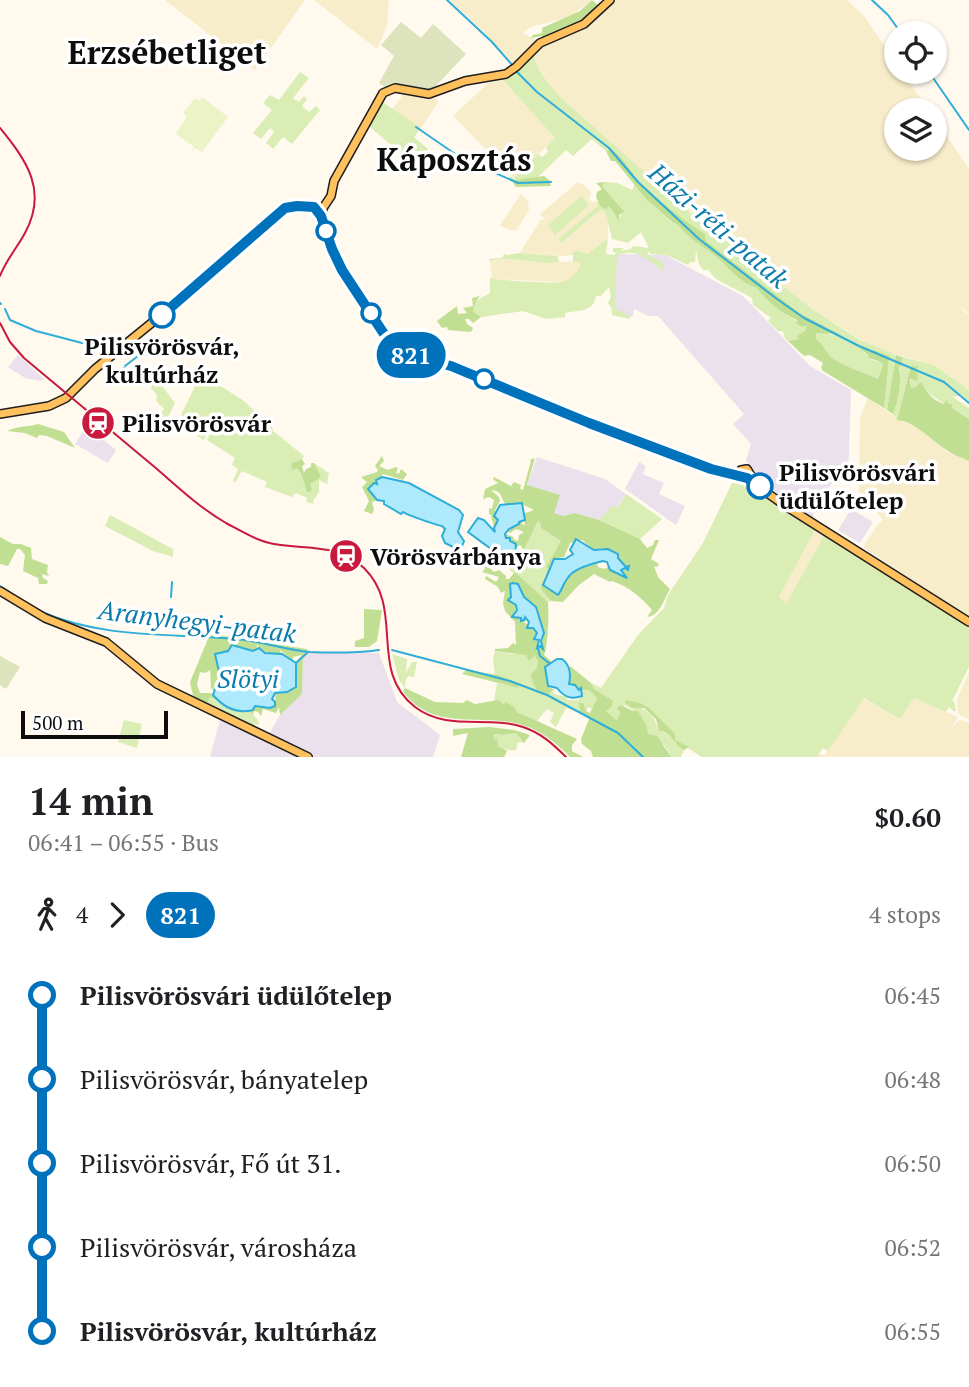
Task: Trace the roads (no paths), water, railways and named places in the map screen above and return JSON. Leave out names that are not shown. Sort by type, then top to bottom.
[{"type":"main road","points":[[0,414],[49,406],[66,398],[95,369],[186,295],[285,208],[320,208],[330,198],[334,181],[380,96],[386,91],[401,89],[429,94],[465,81],[501,76],[514,69],[540,43],[584,24],[610,0]]},
{"type":"main road","points":[[320,208],[322,220],[342,270],[389,341],[411,356],[465,371],[589,423],[729,473],[744,475],[784,505],[969,622]]},
{"type":"main road","points":[[0,591],[45,618],[106,642],[143,674],[167,688],[308,757]]},
{"type":"water","points":[[382,477],[409,483],[459,510],[463,515],[458,532],[464,541],[462,546],[457,549],[445,543],[442,536],[445,529],[442,526],[403,512],[401,514],[384,504],[384,501],[377,500],[368,489]]},
{"type":"water","points":[[522,503],[525,520],[505,534],[506,538],[516,544],[511,559],[498,554],[468,532],[478,518],[484,520],[495,532],[498,520],[494,516],[500,505]]},
{"type":"water","points":[[576,539],[594,550],[608,549],[618,554],[626,567],[629,566],[628,570],[621,570],[627,578],[610,570],[607,562],[603,561],[583,567],[570,575],[558,595],[543,585],[554,559],[565,559],[573,554],[570,550]]},
{"type":"water","points":[[510,584],[518,584],[524,597],[536,607],[544,633],[541,641],[543,649],[540,646],[537,648],[539,640],[534,639],[537,633],[533,628],[527,628],[529,622],[525,617],[521,621],[521,618],[512,617],[517,610],[516,605],[508,600],[511,597]]},
{"type":"water","name":"Slötyi","points":[[232,645],[253,651],[259,648],[265,653],[282,654],[296,663],[296,687],[287,692],[275,693],[272,699],[275,706],[270,708],[255,706],[253,710],[242,711],[226,707],[213,695],[220,676],[215,654],[228,651]]},
{"type":"water","points":[[557,659],[562,659],[567,664],[569,684],[575,685],[579,690],[581,688],[582,696],[568,697],[557,688],[548,686],[545,667]]},
{"type":"waterway","name":"Házi-réti-patak","points":[[447,0],[492,42],[513,66]]},
{"type":"waterway","points":[[872,0],[892,21]]},
{"type":"waterway","name":"Házi-réti-patak","points":[[516,71],[537,92],[609,148],[638,182],[699,239],[777,299],[804,318],[859,346],[944,382],[969,403]]},
{"type":"waterway","points":[[937,84],[969,130]]},
{"type":"waterway","points":[[416,127],[461,158],[518,183],[551,182]]},
{"type":"waterway","points":[[5,309],[10,320],[36,331],[86,344]]},
{"type":"waterway","points":[[88,344],[94,345]]},
{"type":"waterway","points":[[106,349],[111,351]]},
{"type":"waterway","points":[[125,366],[142,353],[154,357]]},
{"type":"waterway","points":[[122,370],[128,370]]},
{"type":"waterway","points":[[130,370],[142,375]]},
{"type":"waterway","points":[[171,597],[172,582]]},
{"type":"waterway","points":[[0,586],[11,593]]},
{"type":"waterway","name":"Aranyhegyi-patak","points":[[42,612],[65,621],[113,631],[236,639],[310,652],[379,650]]},
{"type":"waterway","points":[[538,648],[540,656],[549,663]]},
{"type":"waterway","name":"Aranyhegyi-patak","points":[[392,650],[510,681],[547,695],[618,733],[643,757]]},
{"type":"waterway","name":"Aranyhegyi-patak","points":[[296,663],[308,652]]},
{"type":"railway","points":[[0,128],[26,165],[31,177],[35,204],[25,233],[0,276]]},
{"type":"railway","points":[[0,323],[10,342],[24,358],[216,517],[261,541],[333,551],[354,560],[364,568],[376,584],[383,602],[393,675],[401,692],[415,707],[441,719],[496,722],[523,727],[546,739],[566,757]]},
{"type":"place","name":"Pilisvörösvár, kultúrház","points":[[162,315]]},
{"type":"place","name":"Pilisvörösvár","points":[[98,423]]},
{"type":"place","name":"Pilisvörösvári üdülőtelep","points":[[760,486]]},
{"type":"place","name":"Vörösvárbánya","points":[[346,556]]},
{"type":"district","name":"Erzsébetliget","points":[[167,52]]},
{"type":"district","name":"Káposztás","points":[[454,159]]}]
